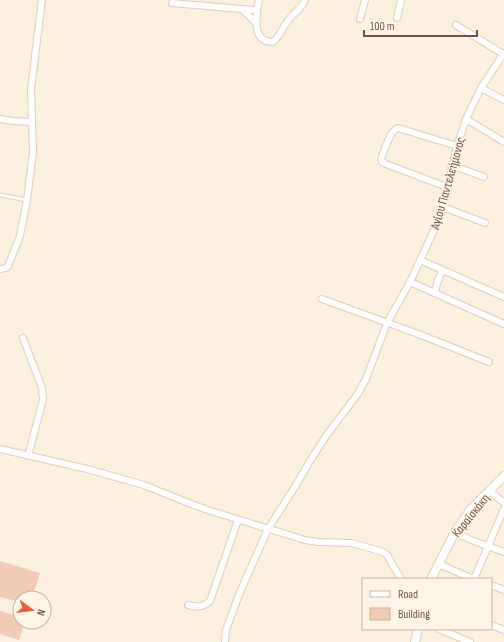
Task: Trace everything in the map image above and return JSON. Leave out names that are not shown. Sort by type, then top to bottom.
[{"type":"street","points":[[0,269],[8,266],[14,254],[24,220],[33,152],[31,89],[42,0]]},
{"type":"street","points":[[260,0],[257,8],[256,23],[261,38],[267,42],[273,42],[280,35],[291,17],[301,8],[305,0]]},
{"type":"street","points":[[360,19],[365,0]]},
{"type":"street","points":[[397,18],[401,0]]},
{"type":"street","points":[[172,3],[243,10],[257,8]]},
{"type":"street","points":[[243,10],[256,23]]},
{"type":"street","points":[[456,25],[504,53]]},
{"type":"street","name":"Αγίου Παντελεήμονος","points":[[225,642],[226,630],[240,592],[268,529],[326,436],[357,395],[366,379],[387,323],[410,282],[436,226],[443,207],[456,146],[466,119],[481,88],[504,53]]},
{"type":"street","points":[[481,88],[504,100]]},
{"type":"street","points":[[0,119],[13,122],[32,122]]},
{"type":"street","points":[[466,119],[504,142]]},
{"type":"street","points":[[447,187],[386,164],[382,162],[381,159],[393,129],[398,128],[456,146]]},
{"type":"street","points":[[451,165],[484,178]]},
{"type":"street","points":[[443,207],[485,223]]},
{"type":"street","points":[[420,260],[504,297]]},
{"type":"street","points":[[435,293],[442,271]]},
{"type":"street","points":[[410,282],[504,324]]},
{"type":"street","points":[[322,300],[421,335],[489,362]]},
{"type":"street","points":[[23,338],[42,388],[43,400],[28,456]]},
{"type":"street","points":[[0,448],[28,456],[87,469],[144,485],[191,504],[305,540],[352,543],[383,552],[387,555],[400,578]]},
{"type":"street","name":"Καραϊσκάκη","points":[[432,578],[455,532],[472,509],[504,476]]},
{"type":"street","points":[[490,491],[504,503]]},
{"type":"street","points":[[474,578],[504,509]]},
{"type":"street","points":[[188,605],[198,607],[210,601],[238,520]]},
{"type":"street","points":[[455,532],[471,540],[504,552]]},
{"type":"street","points":[[439,564],[472,578]]},
{"type":"street","points":[[492,586],[504,590]]},
{"type":"street","points":[[492,625],[504,630]]},
{"type":"street","points":[[415,642],[418,630]]},
{"type":"street","points":[[441,630],[470,642]]},
{"type":"lane","points":[[0,195],[27,200]]},
{"type":"building","points":[[0,561],[40,573],[35,590],[12,590],[12,600],[0,597]]},
{"type":"building","points":[[0,611],[12,615],[12,630],[22,630],[19,640],[0,634]]}]
